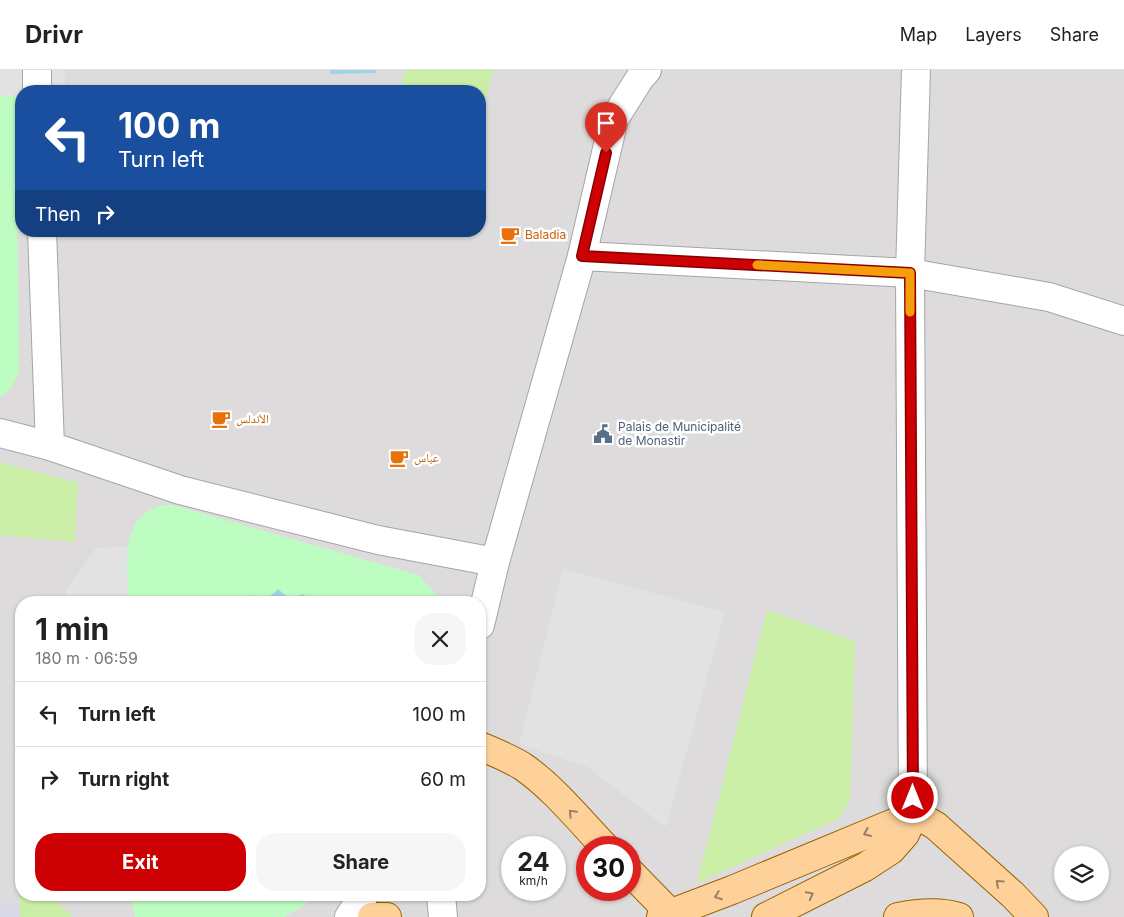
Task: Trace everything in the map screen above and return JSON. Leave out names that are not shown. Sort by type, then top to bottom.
[{"type":"main road","points":[[486,749],[522,766],[540,780],[594,836]]},
{"type":"main road","points":[[641,885],[666,916],[732,890],[902,817],[913,817],[924,819],[936,826],[1013,895],[1034,917]]},
{"type":"main road","points":[[766,917],[865,867],[891,850],[905,834],[913,817]]},
{"type":"main road","points":[[898,917],[916,913],[959,917]]},
{"type":"main road","points":[[372,917],[387,917]]},
{"type":"street","points":[[37,70],[37,85]]},
{"type":"street","points":[[624,70],[628,97]]},
{"type":"street","points":[[486,600],[582,256],[614,119],[647,70]]},
{"type":"street","points":[[913,817],[910,273],[916,70]]},
{"type":"street","points":[[42,237],[50,446]]},
{"type":"street","points":[[582,256],[910,273],[1049,297],[1124,321]]},
{"type":"street","points":[[0,434],[50,446],[180,490],[378,540],[495,562]]},
{"type":"street","points":[[349,917],[360,901]]},
{"type":"street","points":[[442,901],[443,917]]},
{"type":"shaded area","points":[[0,70],[1124,70],[1124,917],[0,917]]},
{"type":"shaded area","points":[[0,70],[65,70],[65,85],[15,85],[15,96],[0,96]]},
{"type":"shaded area","points":[[127,546],[128,596],[66,596],[66,591],[96,548]]},
{"type":"shaded area","points":[[563,569],[725,612],[666,827],[587,767],[519,744]]},
{"type":"shaded area","points":[[19,903],[20,917],[0,917],[0,904]]},
{"type":"green space","points":[[404,70],[493,70],[486,99],[486,85],[403,85]]},
{"type":"green space","points":[[0,96],[15,96],[15,237],[18,237],[19,371],[10,389],[0,397]]},
{"type":"green space","points":[[0,462],[78,483],[75,542],[0,535]]},
{"type":"green space","points":[[173,505],[419,575],[437,596],[128,596],[127,563],[130,536],[135,525],[143,515],[161,506]]},
{"type":"green space","points":[[767,610],[855,641],[850,801],[838,819],[697,883]]},
{"type":"green space","points":[[19,901],[56,901],[73,917],[20,917]]},
{"type":"green space","points":[[131,901],[308,901],[284,917],[135,917]]},
{"type":"water","points":[[330,70],[376,70],[376,73],[330,74]]},
{"type":"water","points":[[278,589],[286,596],[270,596]]},
{"type":"slow traffic","points":[[757,265],[910,273],[910,312]]},
{"type":"place","name":"Baladia","points":[[510,235]]},
{"type":"place","name":"الأندلس","points":[[221,419]]},
{"type":"place","name":"Palais de Municipalité de Monastir","points":[[603,434]]},
{"type":"place","name":"عباس","points":[[399,458]]},
{"type":"route","points":[[606,153],[582,256],[910,273],[913,798]]}]
